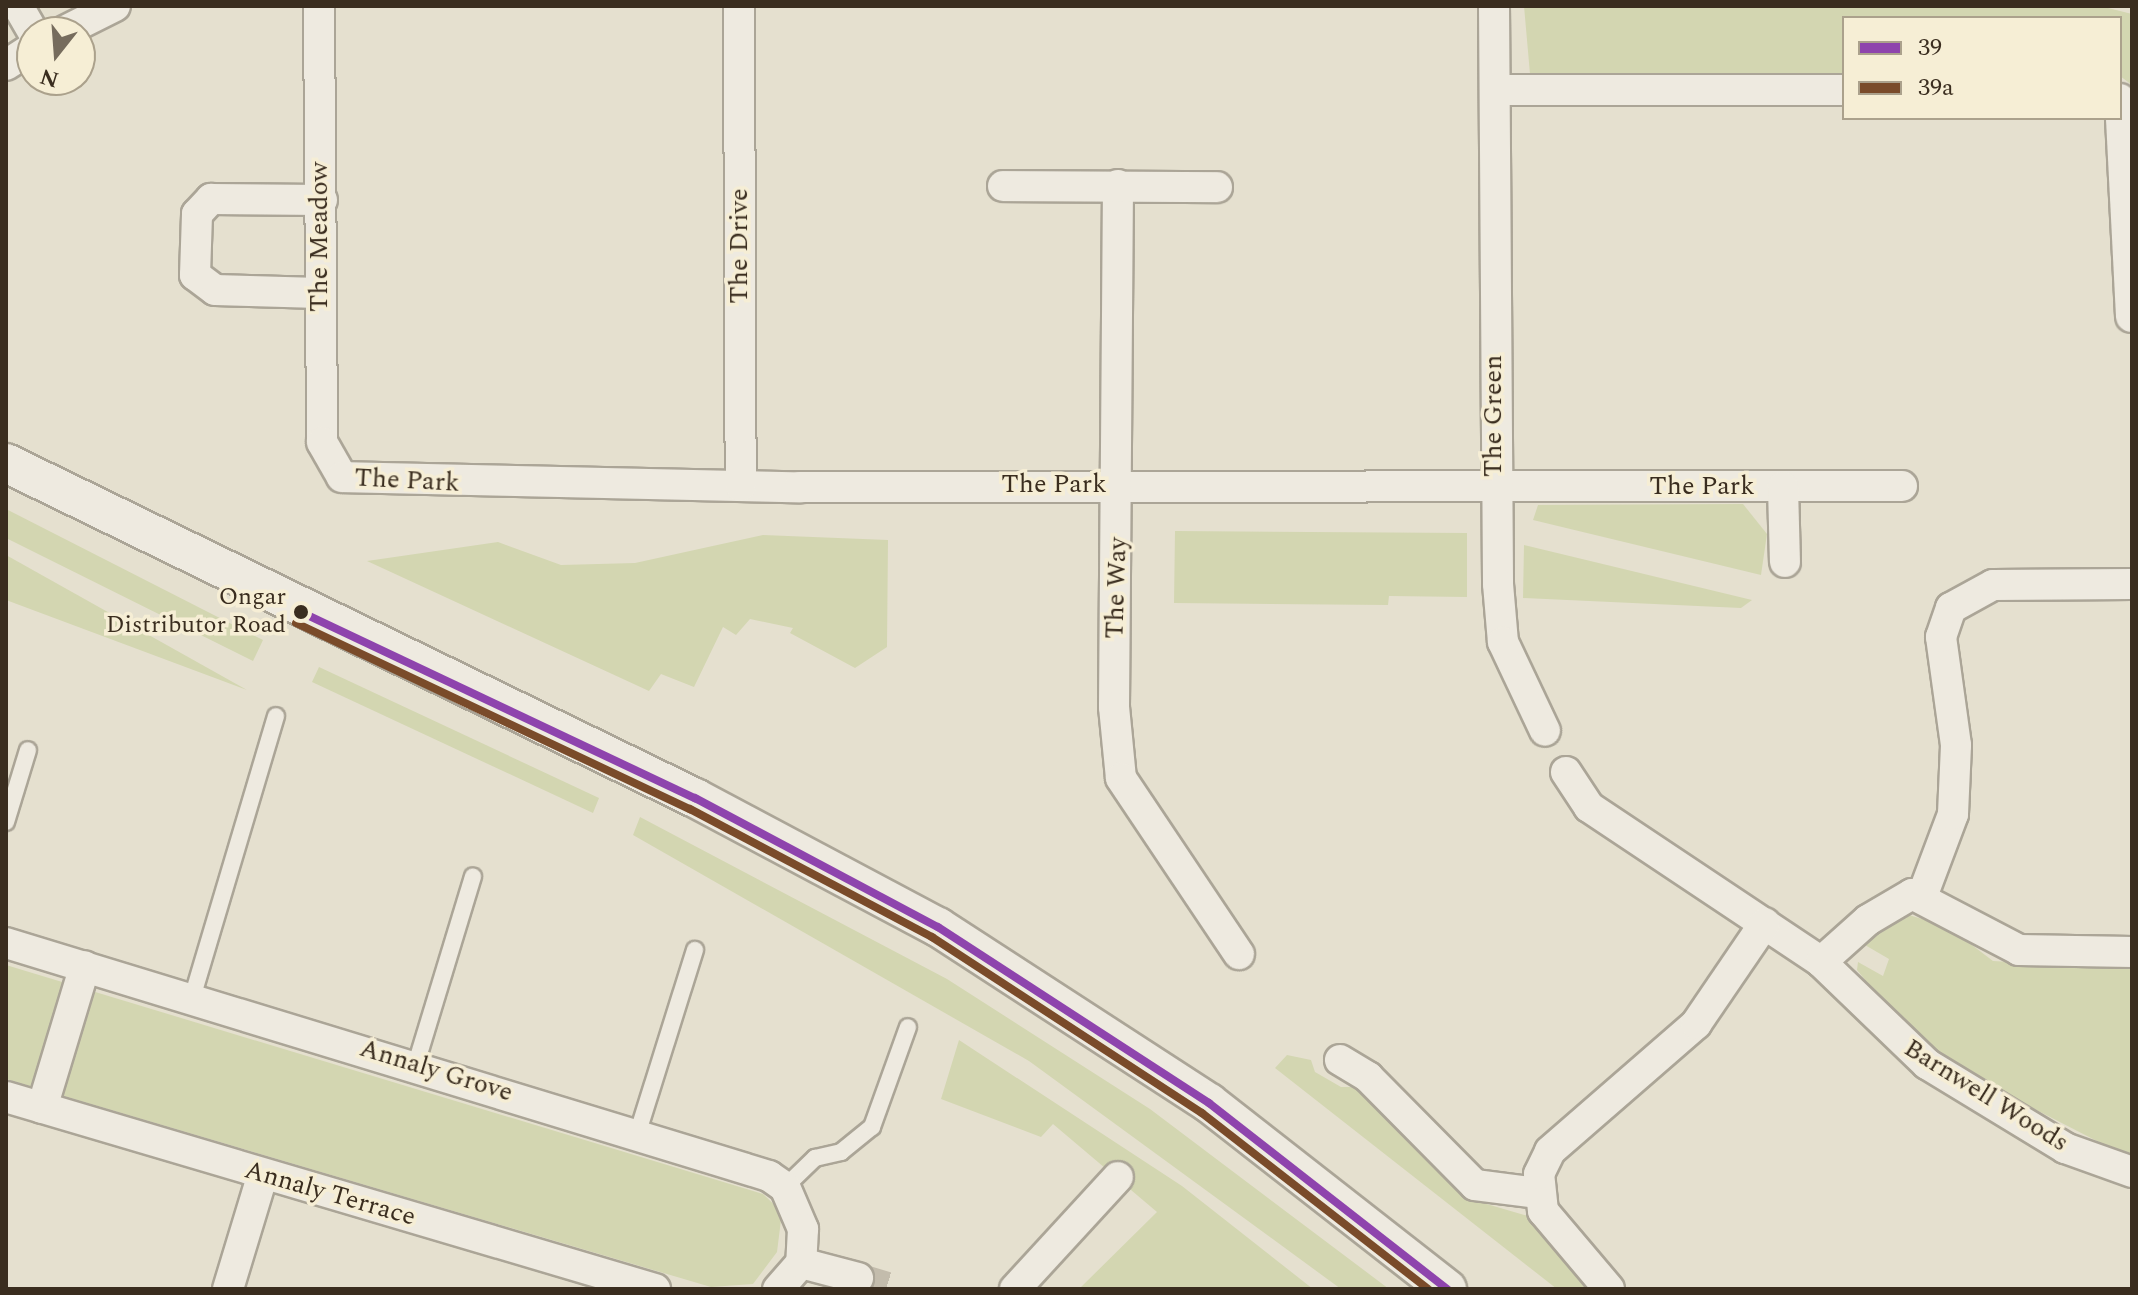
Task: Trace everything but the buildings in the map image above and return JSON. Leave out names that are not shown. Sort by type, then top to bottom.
[{"type":"street","points":[[95,16],[115,6]]},
{"type":"street","name":"The Meadow","points":[[319,6],[322,442],[330,467]]},
{"type":"street","name":"The Drive","points":[[739,6],[741,486]]},
{"type":"street","name":"The Green","points":[[1494,6],[1494,486],[1503,642],[1545,731]]},
{"type":"street","points":[[1495,90],[1842,90]]},
{"type":"street","points":[[2121,120],[2131,317]]},
{"type":"street","name":"The Way","points":[[1118,185],[1114,707],[1121,778],[1239,954]]},
{"type":"street","points":[[1003,186],[1217,187]]},
{"type":"street","points":[[319,293],[215,290],[195,275],[197,214],[211,199],[322,200]]},
{"type":"street","points":[[6,463],[695,798],[938,927],[1209,1103],[1447,1289]]},
{"type":"street","name":"The Park","points":[[330,467],[368,483],[1902,486]]},
{"type":"street","name":"The Park","points":[[1783,487],[1785,562]]},
{"type":"street","points":[[1923,894],[1953,814],[1956,745],[1941,637],[1951,608],[1993,585],[2132,584]]},
{"type":"street","name":"Barnwell Woods","points":[[1566,772],[1589,807],[1821,962],[1927,1064],[2065,1148],[2132,1172]]},
{"type":"street","points":[[1821,962],[1902,896],[1923,894],[1999,944],[2132,952]]},
{"type":"street","points":[[1609,1289],[1573,1256],[1538,1193],[1550,1151],[1696,1024],[1765,923]]},
{"type":"street","name":"Annaly Grove","points":[[6,943],[416,1064],[637,1135],[785,1187]]},
{"type":"street","points":[[42,1108],[85,966]]},
{"type":"street","points":[[1340,1060],[1368,1077],[1475,1185],[1538,1193]]},
{"type":"street","name":"Annaly Terrace","points":[[6,1097],[655,1289]]},
{"type":"street","points":[[228,1289],[263,1174]]},
{"type":"street","points":[[1015,1289],[1118,1177]]},
{"type":"street","points":[[778,1289],[801,1263],[803,1229],[785,1187]]},
{"type":"street","points":[[801,1263],[858,1278]]},
{"type":"lane","points":[[192,998],[276,716]]},
{"type":"lane","points":[[6,822],[28,750]]},
{"type":"lane","points":[[416,1064],[473,876]]},
{"type":"lane","points":[[637,1135],[695,950]]},
{"type":"lane","points":[[785,1187],[815,1158],[841,1152],[872,1127],[908,1027]]},
{"type":"green space","points":[[1524,6],[2100,6],[2132,14],[2132,85],[2122,78],[2122,16],[1842,16],[1842,75],[1530,74]]},
{"type":"green space","points":[[1743,504],[1767,534],[1761,575],[1533,520],[1538,505]]},
{"type":"green space","points":[[6,509],[263,640],[253,661],[6,538]]},
{"type":"green space","points":[[1175,531],[1467,533],[1467,597],[1389,596],[1388,605],[1174,603]]},
{"type":"green space","points":[[763,535],[888,540],[887,647],[855,668],[790,633],[793,628],[750,619],[736,635],[723,627],[694,687],[661,674],[649,691],[367,561],[498,542],[561,565],[635,563]]},
{"type":"green space","points":[[1524,545],[1752,600],[1741,608],[1523,598]]},
{"type":"green space","points":[[6,555],[247,690],[6,600]]},
{"type":"green space","points":[[319,667],[599,798],[593,813],[312,682]]},
{"type":"green space","points":[[640,817],[947,979],[1150,1109],[1389,1289],[1341,1289],[1029,1061],[633,835]]},
{"type":"green space","points":[[1909,915],[1948,927],[1993,961],[2132,969],[2132,1159],[1968,1075],[1901,1024],[1857,970],[1858,962],[1883,976],[1889,959],[1865,945],[1892,920]]},
{"type":"green space","points":[[6,965],[763,1194],[782,1212],[777,1252],[753,1284],[711,1287],[6,1079]]},
{"type":"green space","points":[[959,1040],[1182,1186],[1313,1289],[1079,1289],[1157,1212],[1053,1124],[1041,1137],[941,1099]]},
{"type":"green space","points":[[1287,1055],[1311,1060],[1315,1072],[1341,1087],[1357,1087],[1466,1198],[1528,1216],[1587,1289],[1557,1289],[1275,1068]]},
{"type":"tunnel","points":[[858,1278],[893,1289]]},
{"type":"transit line","name":"39","points":[[301,612],[695,798],[938,927],[1209,1103],[1447,1289]]},
{"type":"transit line","name":"39a","points":[[296,623],[690,809],[932,937],[1202,1113],[1428,1289]]},
{"type":"place","name":"Ongar Distributor Road","points":[[301,612]]}]
